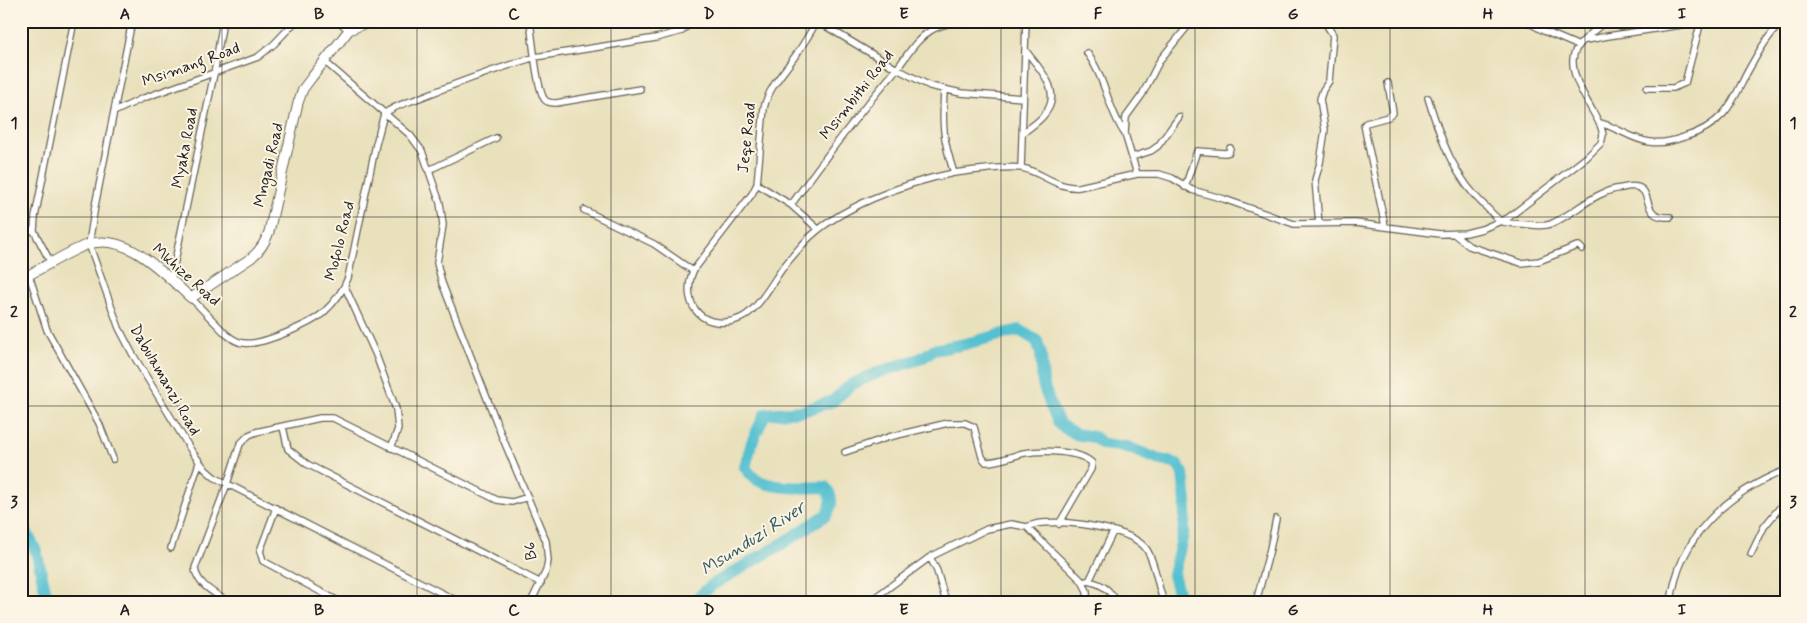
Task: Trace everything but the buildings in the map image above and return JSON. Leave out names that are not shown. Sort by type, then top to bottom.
[{"type":"street","points":[[51,263],[34,231],[37,204],[74,21]]},
{"type":"street","name":"Dabulamanzi Road","points":[[132,21],[89,244],[119,328],[137,361],[199,463],[214,477],[458,602]]},
{"type":"street","name":"Myaka Road","points":[[171,280],[214,74],[223,21]]},
{"type":"street","name":"Msimang Road","points":[[114,112],[140,100],[258,57],[274,44],[296,21]]},
{"type":"street","points":[[338,21],[349,30],[371,21]]},
{"type":"street","points":[[530,21],[542,94],[543,98],[549,103],[640,89]]},
{"type":"street","points":[[384,114],[395,106],[446,86],[535,57],[656,38],[682,31],[692,21]]},
{"type":"street","points":[[816,21],[897,69],[930,86],[961,94],[1024,98]]},
{"type":"street","name":"Jeqe Road","points":[[757,184],[764,108],[767,97],[772,86],[800,50],[816,21]]},
{"type":"street","name":"Msimbithi Road","points":[[791,205],[868,102],[897,69],[911,49],[924,35],[939,26],[959,21]]},
{"type":"street","points":[[1016,21],[1026,21],[1021,168]]},
{"type":"street","points":[[1125,134],[1126,117],[1142,95],[1156,66],[1192,21]]},
{"type":"street","points":[[1319,224],[1315,180],[1320,163],[1325,130],[1320,99],[1329,80],[1333,35],[1324,21]]},
{"type":"street","points":[[1526,21],[1579,46]]},
{"type":"street","points":[[1541,21],[1544,31]]},
{"type":"street","points":[[818,229],[791,205],[757,184],[747,202],[693,271],[690,292],[691,302],[698,314],[711,320],[722,322],[743,318],[759,302],[783,268],[818,229],[840,215],[883,195],[954,173],[1021,168],[1069,188],[1137,174],[1159,174],[1172,178],[1192,190],[1224,199],[1285,222],[1303,225],[1355,223],[1440,234],[1474,232],[1501,221],[1526,206],[1597,149],[1602,140],[1600,123],[1586,99],[1573,70],[1573,56],[1579,46],[1605,21]]},
{"type":"street","points":[[1600,123],[1613,126],[1651,142],[1673,141],[1702,129],[1720,117],[1734,100],[1759,51],[1783,21]]},
{"type":"street","points":[[1585,41],[1701,22],[1685,83],[1673,88],[1647,88]]},
{"type":"street","name":"Mngadi Road","points":[[191,298],[258,253],[265,242],[298,102],[303,89],[349,30]]},
{"type":"street","points":[[1023,133],[1043,117],[1049,108],[1052,97],[1049,81],[1025,50]]},
{"type":"street","points":[[1087,53],[1096,67],[1118,122],[1125,134],[1137,174]]},
{"type":"street","name":"B6","points":[[324,61],[416,140],[422,151],[440,202],[443,225],[437,263],[442,283],[548,551],[548,561],[541,583],[531,602]]},
{"type":"street","points":[[1385,226],[1364,125],[1394,113],[1388,84]]},
{"type":"street","points":[[944,90],[944,143],[954,173]]},
{"type":"street","points":[[1428,98],[1440,134],[1458,176],[1475,197],[1501,221],[1529,225],[1547,225],[1586,204],[1603,192],[1612,189],[1636,187],[1643,191],[1655,215],[1660,218],[1670,217]]},
{"type":"street","name":"Mofolo Road","points":[[243,343],[256,342],[306,324],[324,313],[345,287],[353,259],[384,114]]},
{"type":"street","points":[[1132,157],[1151,151],[1158,146],[1178,116]]},
{"type":"street","points":[[429,170],[496,138]]},
{"type":"street","points":[[1185,187],[1197,151],[1224,153],[1229,152],[1230,148]]},
{"type":"street","points":[[584,210],[654,244],[693,271]]},
{"type":"street","points":[[21,229],[34,231]]},
{"type":"street","points":[[1454,234],[1469,246],[1521,264],[1539,261],[1577,246],[1582,249]]},
{"type":"street","name":"Mkhize Road","points":[[25,277],[89,244],[115,244],[132,249],[191,298],[226,334],[232,339],[243,343]]},
{"type":"street","points":[[25,277],[47,330],[99,423],[113,459]]},
{"type":"street","points":[[345,287],[376,355],[396,409],[398,429],[391,448]]},
{"type":"street","points":[[228,602],[204,585],[199,580],[195,571],[240,444],[245,438],[256,432],[320,418],[333,418],[497,500],[512,502],[528,497]]},
{"type":"street","points":[[845,452],[900,434],[953,422],[968,424],[974,427],[982,457],[986,462],[1025,453],[1040,452],[1063,452],[1086,458],[1092,463],[1091,470],[1058,524]]},
{"type":"street","points":[[283,426],[288,449],[307,464],[541,583]]},
{"type":"street","points":[[172,548],[199,463]]},
{"type":"street","points":[[1671,602],[1681,563],[1707,522],[1732,498],[1786,470]]},
{"type":"street","points":[[1751,554],[1764,527],[1786,500]]},
{"type":"street","points":[[276,508],[260,551],[263,561],[340,602]]},
{"type":"street","points":[[1256,602],[1276,519]]},
{"type":"street","points":[[869,602],[930,557],[987,529],[1011,524],[1027,527],[1041,522],[1087,524],[1135,540],[1147,550],[1164,602]]},
{"type":"street","points":[[1027,527],[1082,580],[1087,591],[1087,602]]},
{"type":"street","points":[[1089,581],[1113,532]]},
{"type":"street","points":[[930,557],[937,571],[946,602]]},
{"type":"street","points":[[1082,580],[1096,582],[1103,586],[1113,595],[1117,602]]},
{"type":"street","points":[[1783,602],[1786,590]]},
{"type":"waterway","name":"Msunduzi River","points":[[693,602],[712,585],[782,544],[826,515],[830,508],[831,497],[825,487],[777,486],[757,480],[745,467],[752,442],[765,414],[803,411],[833,401],[852,384],[877,373],[922,358],[933,350],[1019,330],[1037,341],[1041,354],[1043,384],[1060,425],[1075,434],[1094,437],[1103,444],[1127,447],[1157,459],[1177,464],[1183,473],[1186,502],[1183,535],[1173,575],[1181,602]]},
{"type":"waterway","name":"Msunduzi River","points":[[21,522],[36,551],[48,602]]}]
